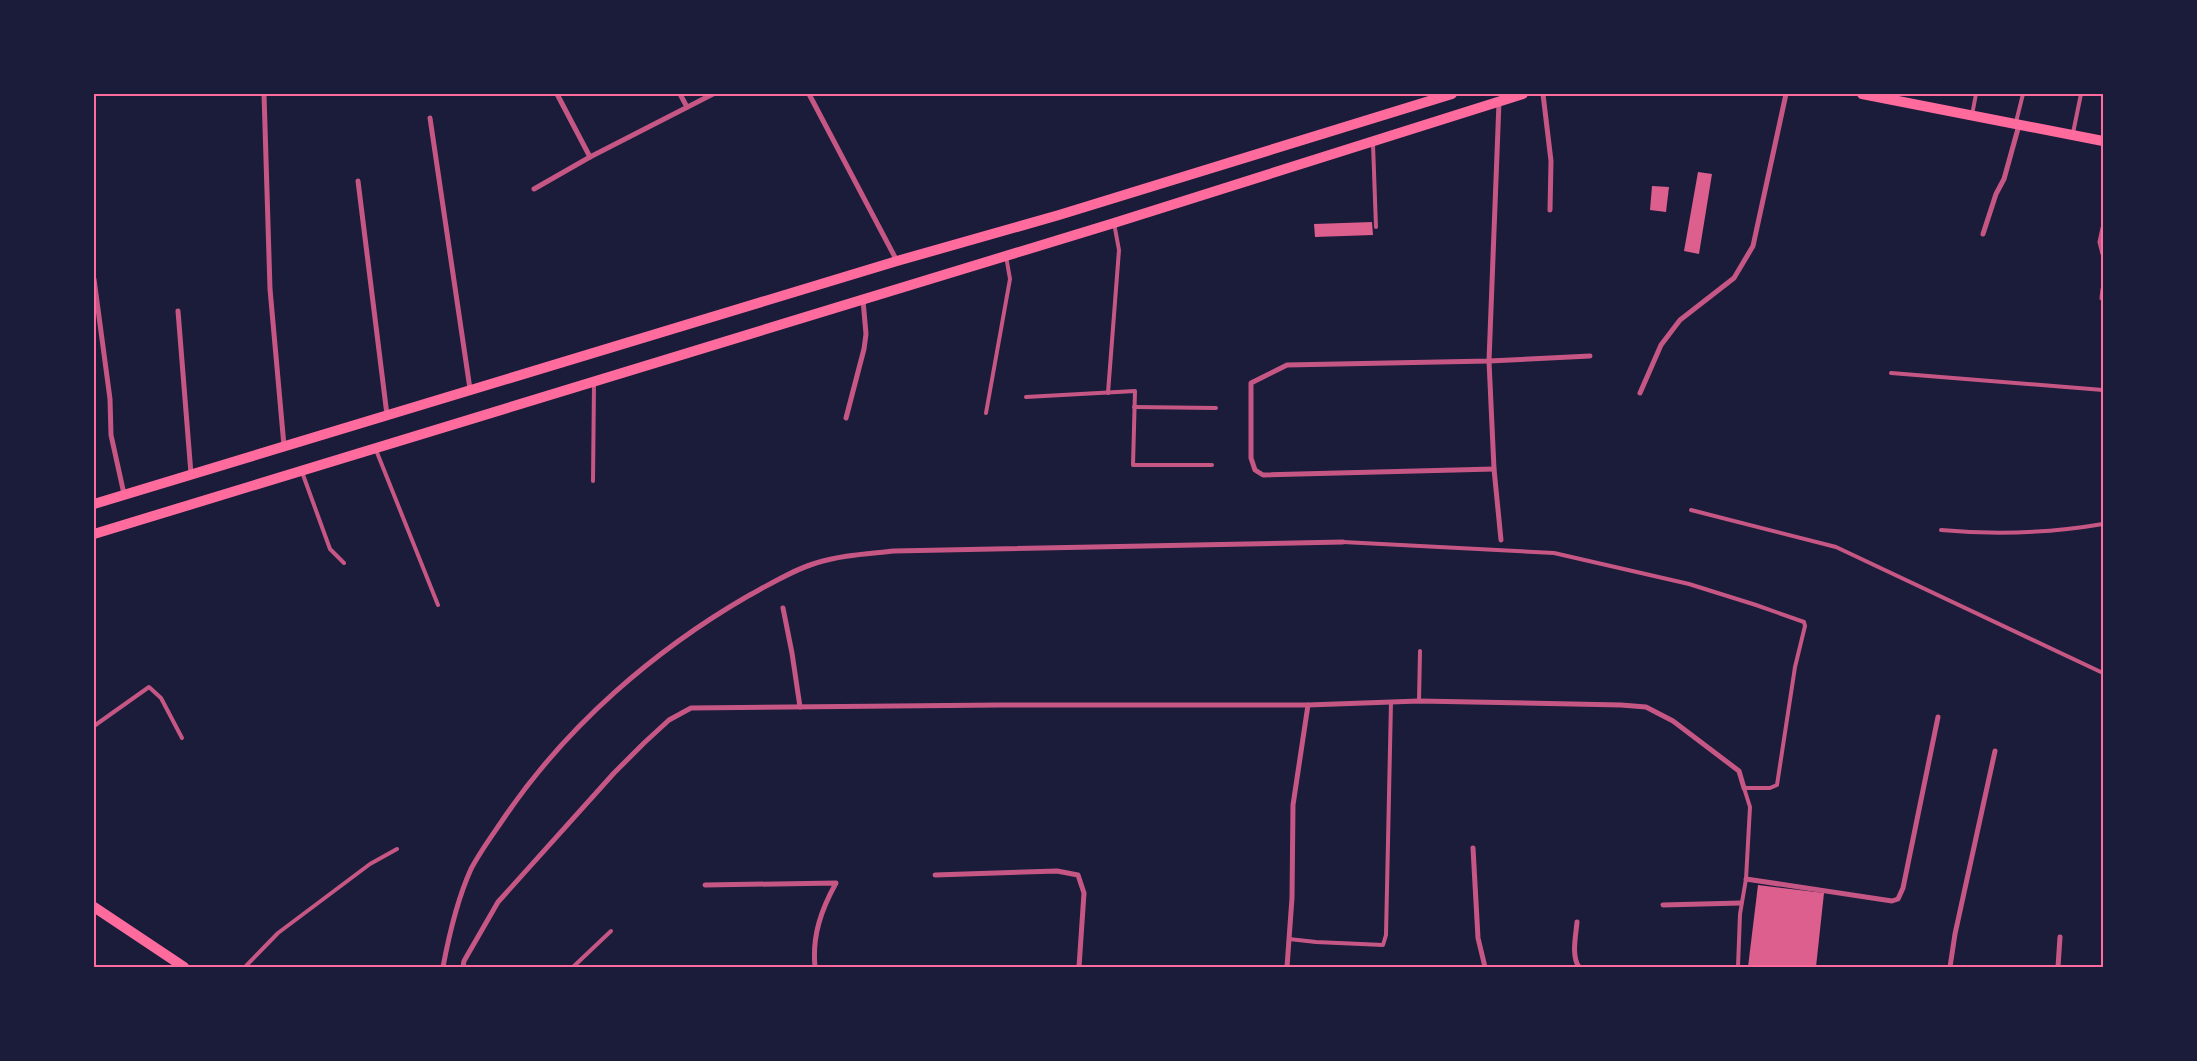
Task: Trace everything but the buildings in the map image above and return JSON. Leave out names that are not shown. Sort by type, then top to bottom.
[{"type":"main road","points":[[94,504],[387,416],[470,388],[898,260],[1058,215],[1452,94]]},
{"type":"main road","points":[[94,534],[376,450],[864,300],[1523,94]]},
{"type":"main road","points":[[1862,94],[2103,141]]},
{"type":"main road","points":[[94,907],[184,967]]},
{"type":"street","points":[[264,94],[270,289],[284,446]]},
{"type":"street","points":[[557,94],[590,158]]},
{"type":"street","points":[[680,94],[687,107]]},
{"type":"street","points":[[534,189],[713,94]]},
{"type":"street","points":[[809,94],[898,260]]},
{"type":"street","points":[[1543,94],[1551,161],[1550,210]]},
{"type":"street","points":[[1640,393],[1661,345],[1680,320],[1734,278],[1753,246],[1786,94]]},
{"type":"street","points":[[1498,102],[1489,361],[1494,469],[1501,540]]},
{"type":"street","points":[[430,118],[470,388]]},
{"type":"street","points":[[1983,234],[1996,194],[2004,179],[2017,124]]},
{"type":"street","points":[[358,182],[387,416]]},
{"type":"street","points":[[2103,228],[2100,242],[2103,254]]},
{"type":"street","points":[[94,279],[110,399],[111,435],[124,494]]},
{"type":"street","points":[[2102,298],[2103,289]]},
{"type":"street","points":[[846,418],[864,349],[866,334],[864,300]]},
{"type":"street","points":[[178,311],[191,474]]},
{"type":"street","points":[[1494,469],[1263,475],[1254,470],[1251,458],[1251,383],[1287,365],[1489,361],[1590,356]]},
{"type":"street","points":[[443,967],[450,934],[471,870],[483,849],[526,787],[565,739],[620,688],[664,651],[730,607],[774,582],[815,563],[844,556],[894,551],[1343,542]]},
{"type":"street","points":[[783,608],[791,644],[800,707]]},
{"type":"street","points":[[463,967],[464,961],[498,902],[614,773],[669,720],[691,708],[1308,705],[1391,702],[1621,705],[1646,707],[1674,722],[1739,771],[1744,788]]},
{"type":"street","points":[[1287,967],[1293,805],[1308,705]]},
{"type":"street","points":[[1746,879],[1892,900],[1898,899],[1904,888],[1938,716]]},
{"type":"street","points":[[1950,967],[1955,934],[1995,751]]},
{"type":"street","points":[[1473,848],[1478,938],[1485,967]]},
{"type":"street","points":[[935,874],[1057,871],[1078,875],[1084,893],[1079,967]]},
{"type":"street","points":[[705,885],[836,883],[821,910],[814,955],[815,967]]},
{"type":"street","points":[[1663,905],[1741,903]]},
{"type":"street","points":[[1577,922],[1575,952],[1579,967]]},
{"type":"street","points":[[2058,967],[2060,937]]},
{"type":"lane","points":[[1972,115],[1976,94]]},
{"type":"lane","points":[[2017,124],[2023,94]]},
{"type":"lane","points":[[2073,135],[2081,94]]},
{"type":"lane","points":[[1373,141],[1376,228]]},
{"type":"lane","points":[[1108,392],[1118,250],[1114,223]]},
{"type":"lane","points":[[986,413],[1010,278],[1006,256]]},
{"type":"lane","points":[[1891,373],[2103,390]]},
{"type":"lane","points":[[593,481],[594,383]]},
{"type":"lane","points":[[1026,397],[1135,391],[1133,465],[1212,465]]},
{"type":"lane","points":[[1134,407],[1216,408]]},
{"type":"lane","points":[[376,450],[438,605]]},
{"type":"lane","points":[[302,472],[330,549],[344,564]]},
{"type":"lane","points":[[1691,510],[1836,547],[2103,673]]},
{"type":"lane","points":[[1941,530],[1986,534],[2103,524]]},
{"type":"lane","points":[[1343,542],[1554,553],[1688,584],[1800,620],[1805,626],[1795,667],[1778,781],[1775,786],[1770,788],[1744,788],[1750,807],[1746,879],[1741,903],[1738,967]]},
{"type":"lane","points":[[1419,702],[1420,651]]},
{"type":"lane","points":[[94,726],[149,687],[161,698],[182,738]]},
{"type":"lane","points":[[1289,938],[1316,942],[1383,944],[1386,935],[1391,702]]},
{"type":"lane","points":[[245,967],[278,933],[370,864],[397,849]]},
{"type":"lane","points":[[573,967],[611,931]]}]
